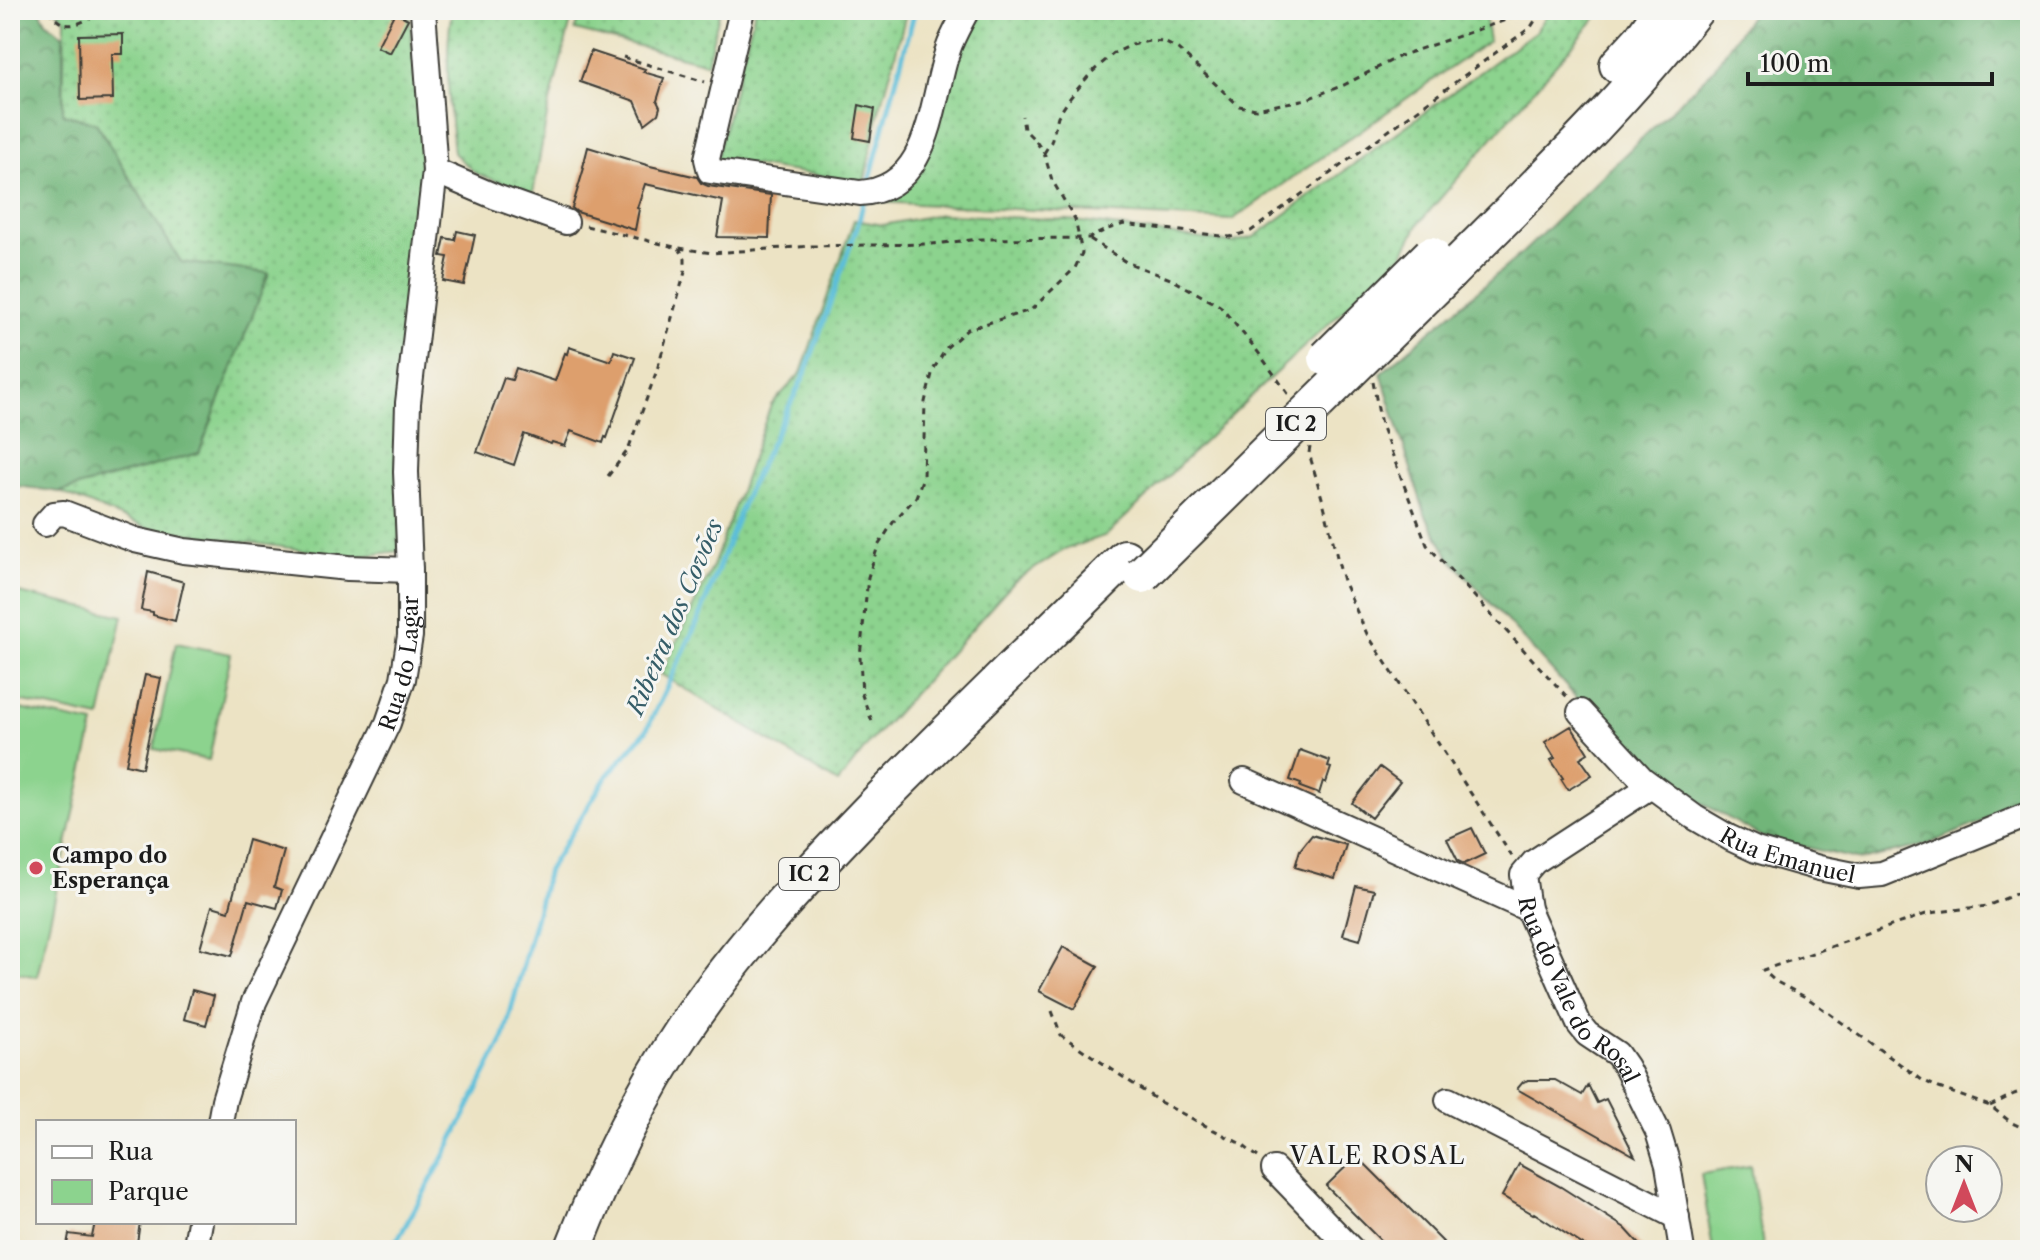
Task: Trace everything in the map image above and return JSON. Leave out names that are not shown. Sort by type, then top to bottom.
[{"type":"highway","name":"IC 2","points":[[1440,264],[1641,40],[1662,10]]},
{"type":"highway","name":"IC 2","points":[[598,1250],[619,1195],[655,1124],[704,1040],[836,879],[968,744],[1134,566],[1440,264],[1577,146],[1655,61],[1695,10]]},
{"type":"highway","name":"IC 2","points":[[573,1250],[597,1189],[634,1113],[684,1029],[750,942],[814,868],[948,730],[1134,566]]},
{"type":"street","name":"Rua do Lagar","points":[[220,1120],[254,1002],[388,723],[403,679],[410,636],[406,472],[408,403],[435,171],[423,10]]},
{"type":"street","points":[[742,10],[707,159],[710,171],[868,192],[899,180],[922,150],[950,45],[967,10]]},
{"type":"street","points":[[435,171],[566,222]]},
{"type":"street","points":[[45,524],[54,514],[64,513],[135,540],[184,551],[348,568],[410,570]]},
{"type":"street","name":"Rua Emanuel","points":[[1580,712],[1642,779],[1694,817],[1756,850],[1819,868],[1859,876],[1882,874],[2030,814]]},
{"type":"street","points":[[1244,781],[1528,909]]},
{"type":"street","name":"Rua do Vale do Rosal","points":[[1651,786],[1534,862],[1523,875],[1528,909],[1579,1024],[1587,1034],[1617,1054],[1658,1132],[1668,1165],[1682,1250]]},
{"type":"street","points":[[1448,1100],[1677,1217]]},
{"type":"street","points":[[1274,1169],[1352,1250]]},
{"type":"street","points":[[195,1250],[200,1224]]},
{"type":"path","points":[[48,10],[58,23],[66,26],[106,10]]},
{"type":"path","points":[[1044,153],[1051,142],[1058,116],[1070,98],[1091,73],[1114,53],[1132,45],[1164,42],[1178,49],[1239,106],[1256,109],[1307,99],[1344,85],[1402,55],[1541,11]]},
{"type":"path","points":[[566,222],[712,253],[847,245],[932,244],[981,239],[1089,238],[1124,224],[1230,237],[1251,231],[1531,27],[1541,11]]},
{"type":"path","points":[[623,57],[724,88]]},
{"type":"path","points":[[872,721],[862,695],[860,657],[868,577],[878,546],[894,521],[916,497],[923,477],[925,402],[933,370],[947,347],[968,329],[1031,310],[1075,268],[1082,253],[1075,219],[1052,180],[1044,153],[1024,129],[1022,116]]},
{"type":"path","points":[[1089,238],[1126,262],[1173,280],[1220,306],[1296,405]]},
{"type":"path","points":[[608,476],[628,450],[657,370],[685,272],[685,259],[679,248]]},
{"type":"path","points":[[1372,379],[1381,425],[1427,545],[1580,712]]},
{"type":"path","points":[[1311,440],[1309,453],[1343,581],[1367,634],[1523,875]]},
{"type":"path","points":[[2030,888],[1987,906],[1929,913],[1763,970],[1922,1080],[1990,1106],[2012,1123],[2030,1131]]},
{"type":"path","points":[[1052,1011],[1061,1035],[1160,1102],[1241,1144],[1274,1169]]},
{"type":"path","points":[[1990,1106],[2030,1089]]},
{"type":"green space","points":[[10,10],[40,10],[46,22],[63,35],[63,114],[96,123],[181,262],[269,273],[199,453],[60,492],[10,485]]},
{"type":"green space","points":[[56,10],[409,10],[421,138],[419,236],[398,551],[354,557],[147,528],[60,492],[199,453],[268,273],[181,263],[96,123],[63,114],[65,19]]},
{"type":"green space","points":[[452,10],[574,10],[548,110],[533,194],[475,173],[454,153],[448,64]]},
{"type":"green space","points":[[580,10],[720,10],[707,63],[575,30]]},
{"type":"green space","points":[[755,10],[907,10],[880,106],[864,182],[716,160]]},
{"type":"green space","points":[[974,10],[1484,10],[1489,41],[1232,220],[858,201],[901,185],[955,47]]},
{"type":"green space","points":[[1565,10],[1603,10],[1419,223],[1402,256],[1107,535],[1064,550],[1015,581],[870,742],[838,783],[661,674],[713,566],[771,405],[801,373],[854,220],[883,225],[941,214],[1069,220],[1231,243],[1254,237],[1536,31],[1547,15]]},
{"type":"green space","points":[[1754,10],[2030,10],[2030,802],[1926,845],[1860,860],[1762,837],[1654,776],[1582,704],[1449,557],[1425,514],[1381,373],[1521,254],[1712,71]]},
{"type":"green space","points":[[10,591],[123,616],[100,718],[10,699]]},
{"type":"green space","points":[[176,643],[231,654],[209,760],[154,749]]},
{"type":"green space","name":"Campo do Esperança","points":[[10,707],[94,724],[37,977],[10,971]]},
{"type":"green space","points":[[1751,1166],[1763,1246],[1713,1250],[1701,1174]]},
{"type":"building","points":[[395,12],[408,19],[390,53],[377,47]]},
{"type":"building","points":[[123,34],[123,54],[112,54],[113,99],[80,100],[79,35]]},
{"type":"building","points":[[591,51],[664,78],[657,101],[660,107],[658,114],[645,124],[635,101],[580,82]]},
{"type":"building","points":[[859,105],[875,109],[870,141],[854,138]]},
{"type":"building","points":[[588,147],[697,177],[708,186],[771,195],[769,238],[717,237],[723,201],[645,184],[637,208],[635,230],[577,212],[572,208]]},
{"type":"building","points":[[457,231],[475,235],[464,285],[443,281],[448,257],[441,256],[445,238],[455,240]]},
{"type":"building","points":[[569,347],[611,361],[614,351],[635,358],[603,443],[571,431],[565,446],[524,434],[514,465],[477,452],[504,378],[512,380],[516,368],[555,381]]},
{"type":"building","points":[[148,572],[184,582],[175,621],[141,610]]},
{"type":"building","points":[[145,675],[161,678],[142,768],[126,764]]},
{"type":"building","points":[[1571,726],[1588,753],[1580,758],[1592,775],[1568,790],[1545,742]]},
{"type":"building","points":[[1300,750],[1330,761],[1326,783],[1323,781],[1319,794],[1290,780]]},
{"type":"building","points":[[1380,767],[1400,782],[1371,818],[1352,803]]},
{"type":"building","points":[[1472,828],[1485,854],[1464,864],[1458,861],[1447,839]]},
{"type":"building","points":[[1312,835],[1346,845],[1335,879],[1295,867],[1300,850]]},
{"type":"building","points":[[248,840],[284,851],[274,887],[282,890],[277,908],[248,900],[232,956],[200,948],[212,906],[229,911]]},
{"type":"building","points":[[1356,886],[1374,890],[1360,940],[1343,935]]},
{"type":"building","points":[[1063,947],[1098,966],[1074,1009],[1039,991]]},
{"type":"building","points":[[192,990],[214,996],[206,1025],[184,1019]]},
{"type":"building","points":[[1528,1080],[1555,1080],[1582,1095],[1588,1085],[1597,1103],[1606,1099],[1635,1156],[1517,1089]]},
{"type":"building","points":[[1357,1156],[1443,1242],[1435,1250],[1390,1250],[1326,1186]]},
{"type":"building","points":[[1519,1164],[1625,1228],[1645,1250],[1591,1250],[1502,1196]]},
{"type":"building","points":[[95,1224],[140,1224],[136,1250],[66,1250],[69,1234],[92,1237]]},
{"type":"waterway","name":"Ribeira dos Covões","points":[[869,182],[915,10]]},
{"type":"waterway","name":"Ribeira dos Covões","points":[[386,1250],[399,1237],[444,1157],[504,1037],[548,870],[607,776],[646,731],[698,621],[748,490],[805,374],[864,199]]},
{"type":"place","name":"Campo do Esperança","points":[[36,868]]},
{"type":"district","name":"VALE ROSAL","points":[[1378,1156]]}]
